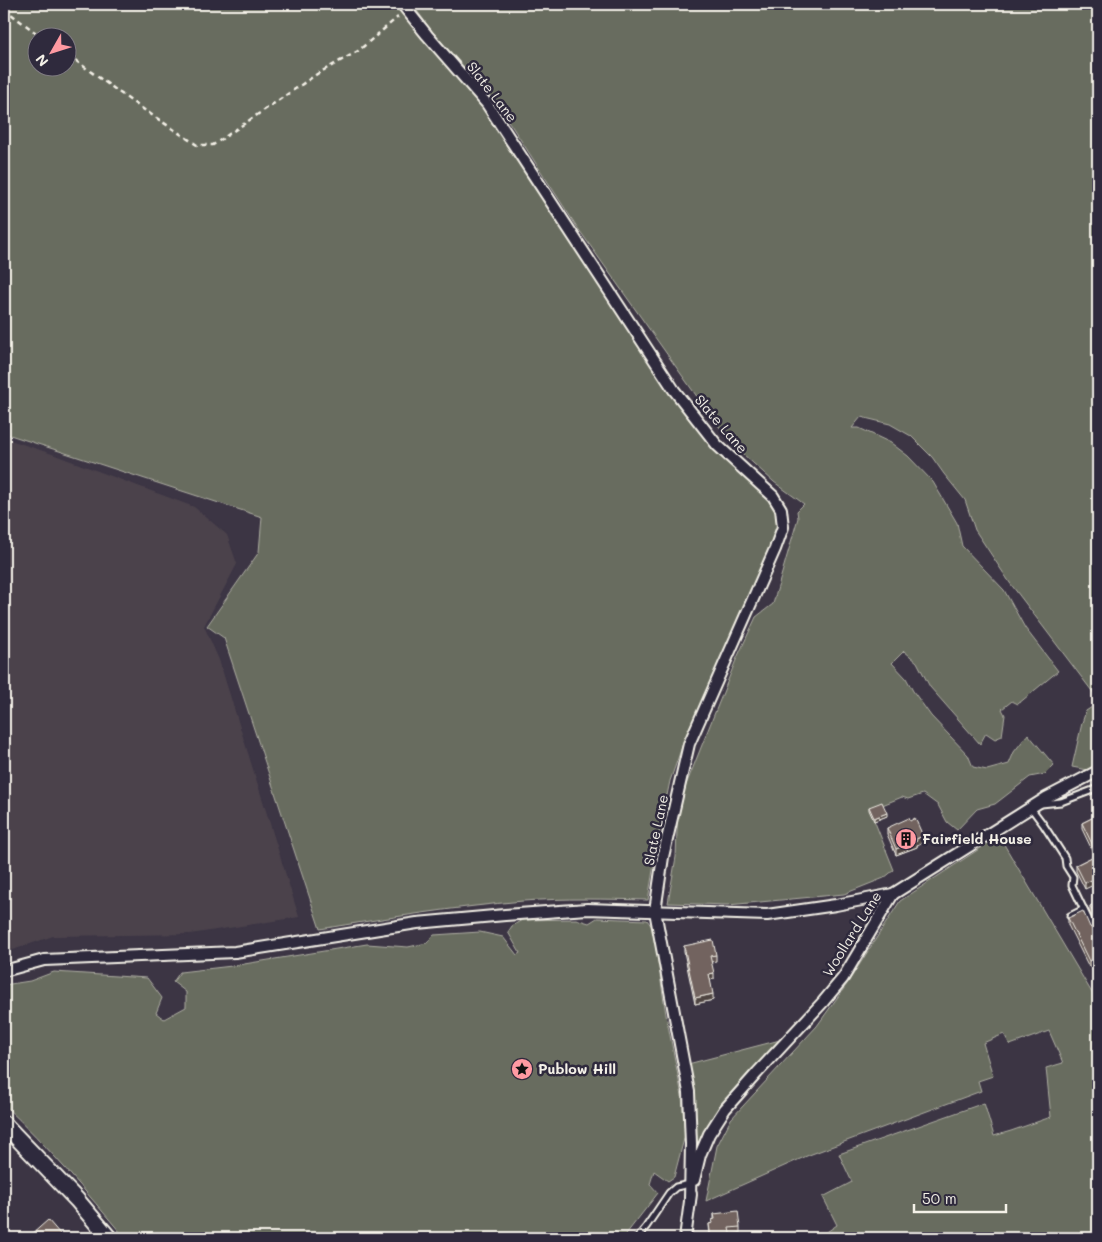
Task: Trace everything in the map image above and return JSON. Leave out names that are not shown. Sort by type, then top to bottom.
[{"type":"street","name":"Slate Lane","points":[[404,6],[487,104],[674,390],[717,445],[773,496],[781,509],[783,527],[775,549],[689,744],[663,857],[655,912],[689,1092],[691,1144],[690,1200]]},
{"type":"street","name":"Woollard Lane","points":[[685,1238],[690,1200],[700,1155],[709,1134],[725,1109],[843,978],[893,894],[1046,798],[1098,771]]},
{"type":"street","points":[[4,971],[44,960],[235,952],[417,923],[495,916],[587,909],[767,915],[893,894]]},
{"type":"street","points":[[4,1124],[77,1200],[109,1238]]},
{"type":"lane","points":[[1094,931],[1072,885],[1072,878],[1066,866],[1065,858],[1033,806],[1061,802],[1098,788]]},
{"type":"lane","points":[[1070,916],[1084,909]]},
{"type":"lane","points":[[637,1238],[669,1194],[676,1187],[690,1184]]},
{"type":"path","points":[[78,62],[131,101],[197,145],[212,145],[317,74],[358,51],[404,6]]},
{"type":"path","points":[[4,9],[30,28]]},
{"type":"shaded area","points":[[4,438],[194,507],[227,535],[237,564],[204,626],[219,660],[299,917],[190,934],[53,936],[4,953]]},
{"type":"green space","points":[[4,4],[395,4],[482,107],[670,393],[715,449],[768,500],[775,510],[778,528],[683,744],[670,781],[648,900],[569,899],[498,903],[320,929],[224,638],[207,626],[259,552],[262,517],[4,433]]},
{"type":"green space","points":[[412,4],[1098,4],[1098,699],[1010,583],[975,530],[965,500],[932,457],[911,436],[890,424],[861,417],[852,428],[859,428],[891,443],[908,456],[933,482],[957,523],[962,546],[1004,590],[1025,628],[1058,671],[1018,704],[1012,701],[1002,709],[1005,715],[1002,736],[995,739],[986,733],[980,744],[930,687],[917,662],[904,651],[892,663],[906,678],[931,716],[968,755],[973,767],[987,770],[1009,764],[1014,752],[1028,734],[1054,765],[1045,774],[1030,777],[995,804],[977,809],[957,830],[947,822],[938,805],[923,794],[908,799],[902,797],[870,810],[894,870],[884,878],[844,894],[728,905],[668,903],[676,857],[678,805],[736,660],[756,617],[773,604],[798,518],[797,511],[804,504],[774,482],[733,445],[577,227],[490,96],[432,31]]},
{"type":"green space","points":[[1098,703],[1098,762],[1088,770],[1072,767],[1086,711]]},
{"type":"green space","points":[[999,836],[1098,1003],[1098,1238],[818,1238],[837,1225],[823,1197],[852,1182],[839,1154],[984,1103],[994,1136],[1051,1117],[1046,1068],[1063,1063],[1049,1031],[1010,1045],[1004,1034],[983,1043],[993,1076],[978,1081],[981,1091],[809,1155],[706,1201],[717,1146],[731,1119],[817,1026],[847,984],[900,901]]},
{"type":"green space","points":[[597,918],[647,920],[653,928],[666,1015],[682,1096],[685,1135],[674,1177],[668,1181],[654,1171],[650,1184],[658,1193],[623,1238],[125,1238],[51,1153],[4,1105],[4,985],[30,981],[54,972],[147,978],[162,998],[156,1013],[164,1019],[186,1007],[186,992],[173,982],[180,972],[232,966],[367,944],[408,947],[427,943],[434,935],[480,932],[503,937],[517,955],[520,953],[508,932],[512,926],[522,920],[576,919],[589,923]]},
{"type":"green space","points":[[780,1040],[730,1095],[713,1117],[699,1145],[694,1143],[694,1097],[688,1064]]},
{"type":"building","points":[[882,802],[887,813],[874,818],[869,807]]},
{"type":"building","points":[[1098,815],[1098,846],[1094,848],[1082,823]]},
{"type":"building","name":"Fairfield House","points":[[909,818],[910,821],[915,818],[923,836],[916,839],[917,841],[896,849],[887,828]]},
{"type":"building","points":[[1096,855],[1098,859],[1098,877],[1085,883],[1076,865]]},
{"type":"building","points":[[1098,902],[1098,923],[1090,906]]},
{"type":"building","points":[[1083,911],[1090,927],[1096,929],[1098,926],[1098,956],[1089,961],[1068,918]]},
{"type":"building","points":[[713,940],[716,955],[710,956],[714,973],[709,974],[713,994],[695,998],[684,946]]},
{"type":"building","points":[[738,1211],[740,1227],[729,1228],[731,1238],[711,1238],[709,1224],[713,1223],[712,1220],[715,1219],[714,1214]]},
{"type":"building","points":[[48,1220],[61,1235],[58,1238],[33,1238],[31,1235]]},
{"type":"place","name":"Fairfield House","points":[[906,839]]},
{"type":"place","name":"Publow Hill","points":[[522,1069]]}]
